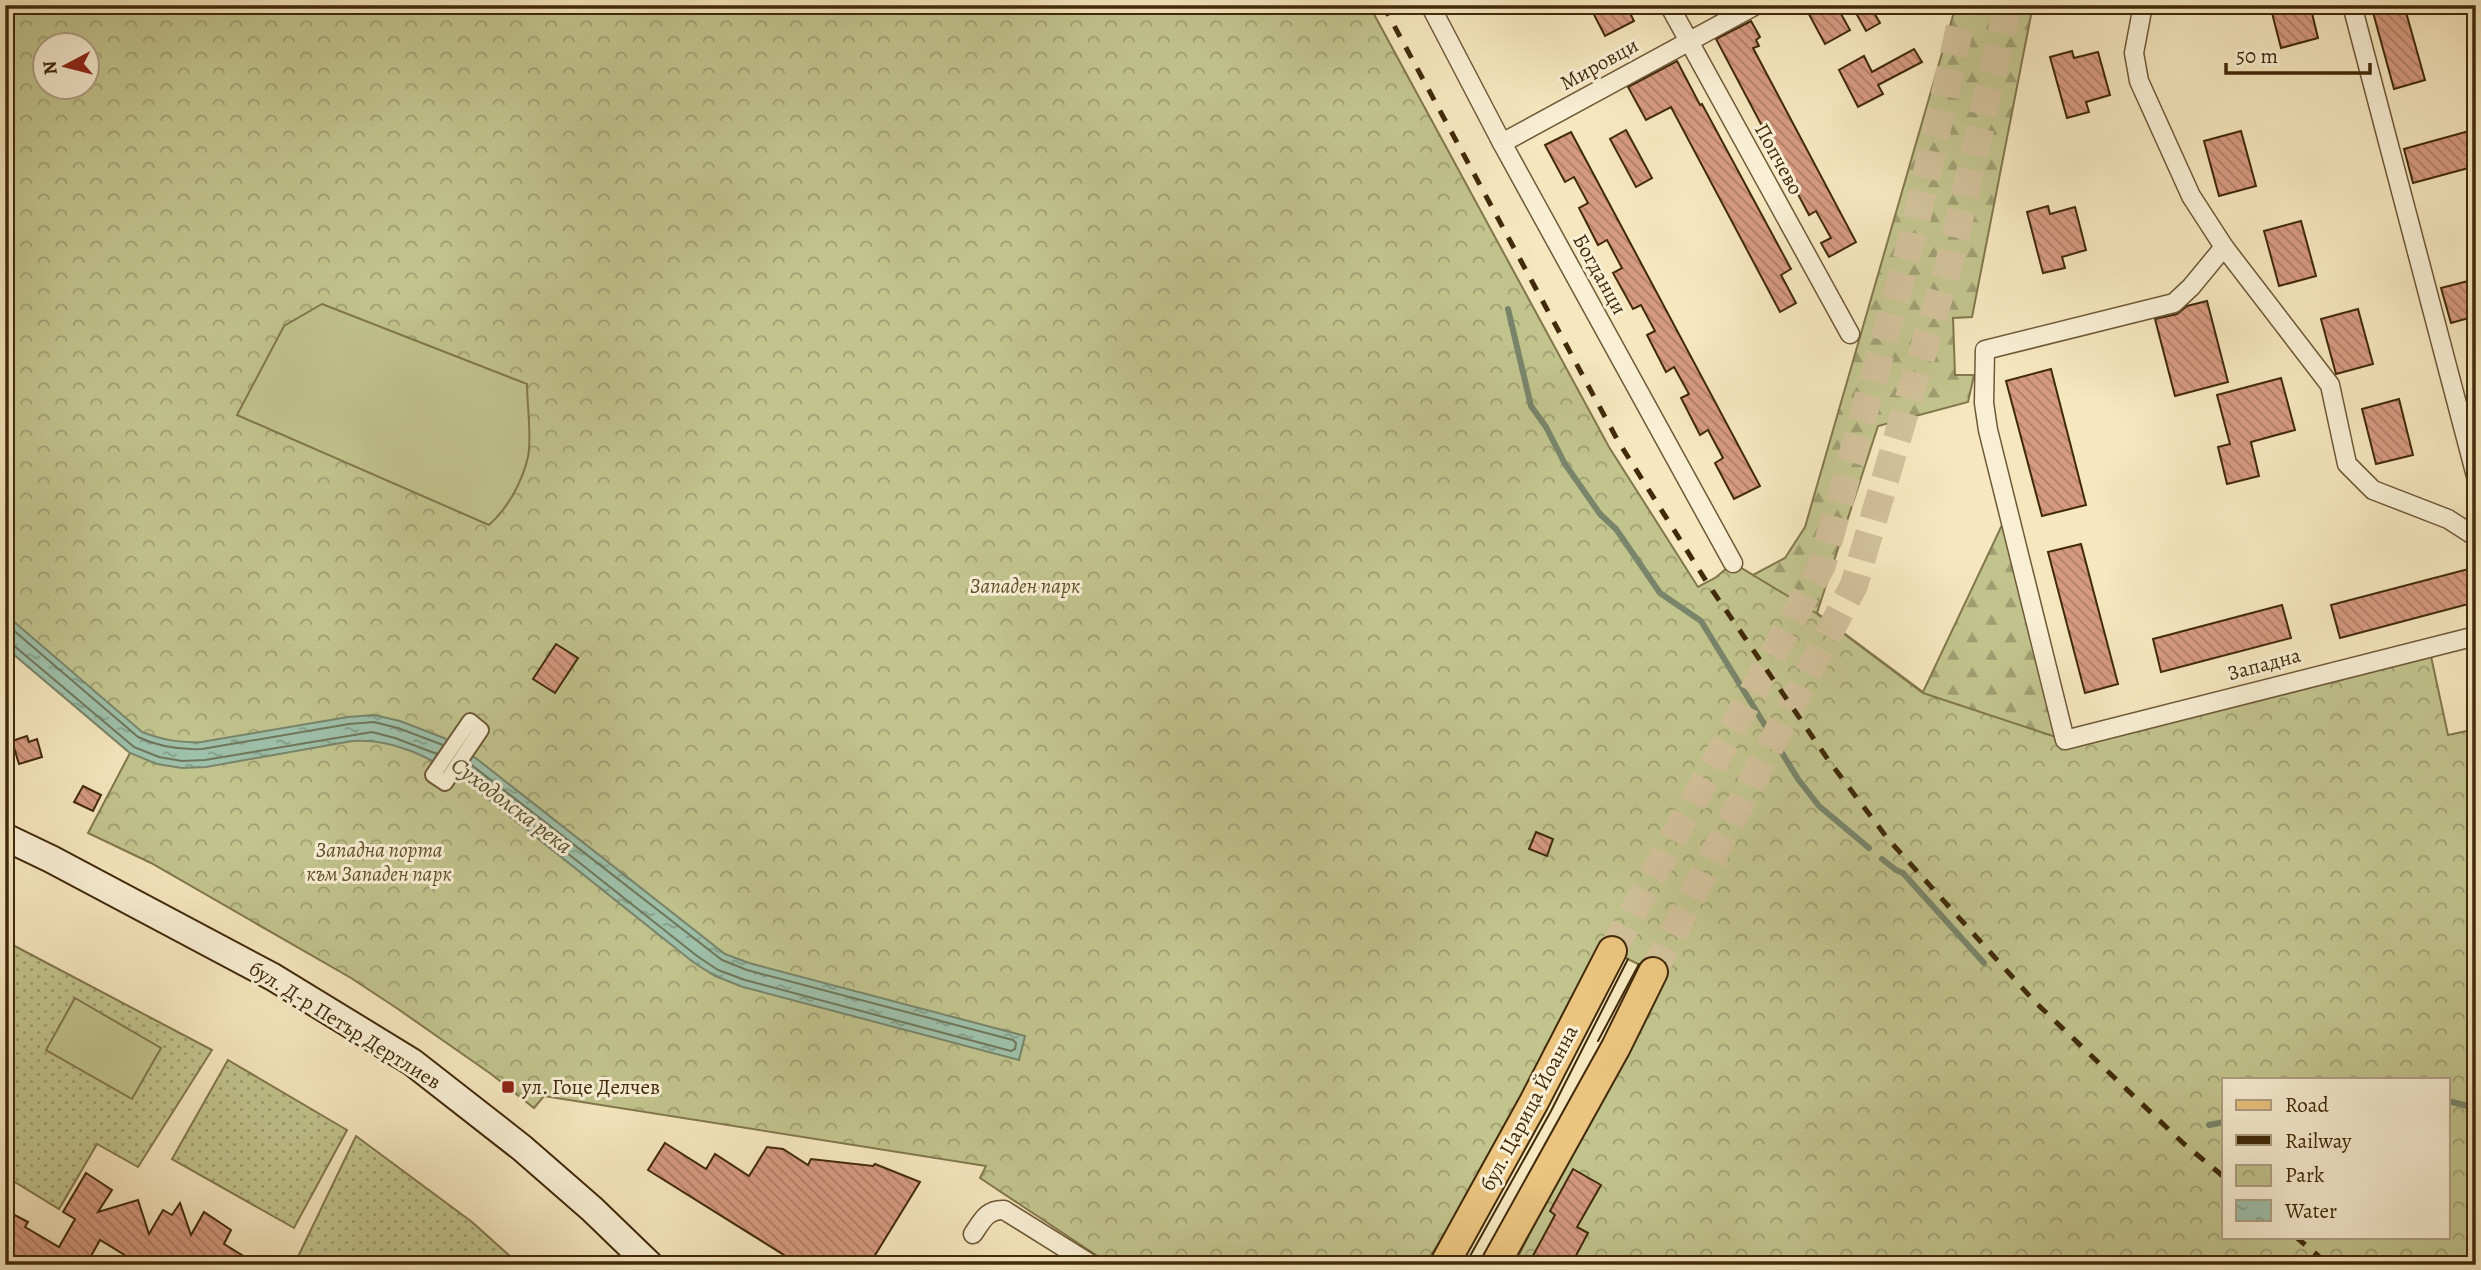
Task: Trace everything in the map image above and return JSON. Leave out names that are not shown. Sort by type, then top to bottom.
[{"type":"main road","name":"бул. Д-р Петър Дертлиев","points":[[5,836],[273,977],[412,1062],[522,1148],[592,1209],[650,1265]]},
{"type":"main road","name":"бул. Царица Йоанна","points":[[1444,1265],[1612,951]]},
{"type":"main road","points":[[1495,1265],[1616,1047],[1653,972]]},
{"type":"street","name":"Богданци","points":[[1430,5],[1502,144],[1733,563]]},
{"type":"street","name":"Попчево","points":[[1669,5],[1850,334]]},
{"type":"street","name":"Мировци","points":[[1502,144],[1756,5]]},
{"type":"street","points":[[2143,5],[2134,53],[2139,80],[2191,196],[2224,247],[2330,385],[2347,464],[2373,490],[2448,519],[2476,537]]},
{"type":"street","points":[[2352,5],[2476,476]]},
{"type":"street","name":"Западна","points":[[2224,247],[2174,303],[1985,350],[1984,403],[1988,430],[2065,740],[2476,636]]},
{"type":"street","points":[[973,1234],[990,1212],[1004,1210],[1092,1265]]},
{"type":"green space","name":"Западен парк","points":[[5,5],[1369,5],[1609,447],[1698,587],[1715,578],[1733,563],[1816,613],[1923,693],[2065,740],[2429,647],[2448,735],[2476,729],[2476,1265],[1514,1265],[1659,974],[1605,948],[1480,1176],[1425,1265],[1111,1265],[980,1178],[986,1166],[544,1096],[534,1108],[491,1074],[351,978],[151,863],[88,833],[130,753],[5,647]]},
{"type":"green space","points":[[1956,5],[2033,5],[1972,317],[1953,318],[1955,375],[1974,375],[1968,402],[1878,426],[1817,613],[1923,692],[2002,525],[2065,739],[2029,844],[2476,729],[2476,1265],[2449,1238],[2450,1078],[2223,1078],[1733,563],[1753,575],[1785,558],[1805,527]]},
{"type":"green space","points":[[322,304],[527,384],[528,457],[513,494],[489,525],[237,415],[284,326]]},
{"type":"green space","points":[[9,943],[212,1050],[138,1167],[97,1144],[59,1209],[5,1176],[5,950]]},
{"type":"green space","points":[[75,998],[161,1048],[132,1099],[46,1050]]},
{"type":"green space","points":[[228,1060],[347,1130],[294,1228],[172,1159]]},
{"type":"green space","points":[[356,1136],[472,1222],[520,1265],[294,1265]]},
{"type":"water","name":"Суходолска река","points":[[5,614],[142,732],[157,737],[201,742],[374,715],[400,721],[444,738],[477,759],[725,954],[749,963],[1025,1036],[1019,1060],[743,987],[715,976],[693,962],[462,778],[410,750],[382,743],[352,741],[206,767],[182,768],[157,764],[130,753],[5,647]]},
{"type":"building","points":[[1589,5],[1626,5],[1634,21],[1605,36]]},
{"type":"building","points":[[1804,5],[1836,5],[1850,30],[1825,44]]},
{"type":"building","points":[[2270,5],[2310,5],[2318,38],[2281,48]]},
{"type":"building","points":[[2371,5],[2404,5],[2425,80],[2394,89]]},
{"type":"building","points":[[1870,6],[1880,23],[1866,31],[1856,13]]},
{"type":"building","points":[[1751,21],[1760,37],[1756,40],[1759,46],[1753,48],[1856,242],[1829,257],[1821,243],[1831,238],[1816,211],[1809,215],[1716,39]]},
{"type":"building","points":[[1914,49],[1922,62],[1878,85],[1883,94],[1858,107],[1839,70],[1864,56],[1872,72]]},
{"type":"building","points":[[2072,51],[2074,58],[2098,52],[2110,95],[2086,102],[2089,112],[2067,118],[2050,57]]},
{"type":"building","points":[[1677,61],[1791,269],[1781,275],[1796,303],[1780,312],[1671,107],[1646,120],[1628,87]]},
{"type":"building","points":[[2476,129],[2476,166],[2413,183],[2404,149]]},
{"type":"building","points":[[1626,130],[1652,178],[1636,187],[1610,139]]},
{"type":"building","points":[[2241,131],[2256,186],[2219,196],[2204,141]]},
{"type":"building","points":[[1571,132],[1760,486],[1734,499],[1715,463],[1723,458],[1708,430],[1700,435],[1681,398],[1689,394],[1674,367],[1666,372],[1647,335],[1655,331],[1641,305],[1633,309],[1613,273],[1622,268],[1607,240],[1598,245],[1579,208],[1588,203],[1574,177],[1565,182],[1545,145]]},
{"type":"building","points":[[2048,206],[2050,214],[2075,207],[2086,250],[2062,257],[2065,268],[2043,273],[2027,212]]},
{"type":"building","points":[[2301,221],[2316,276],[2279,286],[2264,231]]},
{"type":"building","points":[[2476,279],[2476,316],[2451,323],[2441,288]]},
{"type":"building","points":[[2207,301],[2228,382],[2175,396],[2155,319],[2177,314],[2187,306]]},
{"type":"building","points":[[2358,309],[2373,364],[2336,374],[2321,319]]},
{"type":"building","points":[[2051,369],[2086,505],[2042,516],[2006,381]]},
{"type":"building","points":[[2281,378],[2295,430],[2251,442],[2259,476],[2227,484],[2218,447],[2230,444],[2217,395]]},
{"type":"building","points":[[2399,399],[2413,455],[2376,464],[2362,409]]},
{"type":"building","points":[[2081,544],[2118,684],[2085,693],[2048,552]]},
{"type":"building","points":[[2476,567],[2476,602],[2340,638],[2331,605]]},
{"type":"building","points":[[2282,605],[2291,638],[2161,672],[2153,639]]},
{"type":"building","points":[[556,644],[578,658],[555,693],[533,679]]},
{"type":"building","points":[[27,736],[29,742],[37,739],[42,757],[19,764],[12,741]]},
{"type":"building","points":[[83,786],[101,795],[93,811],[74,802]]},
{"type":"building","points":[[1536,832],[1553,839],[1547,856],[1529,849]]},
{"type":"building","points":[[665,1143],[706,1169],[715,1154],[749,1176],[767,1147],[783,1149],[808,1165],[811,1159],[873,1166],[875,1164],[920,1182],[869,1265],[800,1265],[648,1170]]},
{"type":"building","points":[[1573,1169],[1601,1185],[1577,1227],[1588,1233],[1571,1265],[1528,1265],[1555,1215],[1550,1211]]},
{"type":"building","points":[[86,1173],[112,1190],[98,1212],[138,1200],[149,1234],[163,1210],[172,1215],[180,1203],[191,1235],[204,1212],[231,1230],[224,1244],[258,1265],[141,1265],[100,1240],[86,1265],[5,1265],[5,1210],[28,1222],[25,1227],[59,1247],[75,1219],[63,1212]]},
{"type":"waterway","points":[[1508,309],[1531,406],[1546,427],[1565,464],[1600,514],[1616,529],[1660,593],[1701,621],[1798,779],[1819,806],[1869,848]]},
{"type":"waterway","points":[[1882,859],[1903,873],[1984,963]]},
{"type":"waterway","points":[[2450,1102],[2476,1108]]},
{"type":"waterway","points":[[2209,1125],[2222,1122]]},
{"type":"tunnel","points":[[1612,951],[1822,565],[1912,239],[1965,5]]},
{"type":"tunnel","points":[[1653,972],[1854,585],[1951,256],[2008,5]]},
{"type":"tram line","points":[[1465,1265],[1551,1111],[1628,959]]},
{"type":"tram line","points":[[1598,1041],[1639,964]]},
{"type":"railway","points":[[1383,5],[1618,441],[1708,584],[1829,761],[1888,839],[2035,1002],[2183,1143],[2222,1175]]},
{"type":"railway","points":[[2297,1238],[2329,1265]]},
{"type":"place","name":"ул. Гоце Делчев","points":[[508,1087]]},
{"type":"park label","name":"Западна порта към Западен парк","points":[[379,862]]}]
